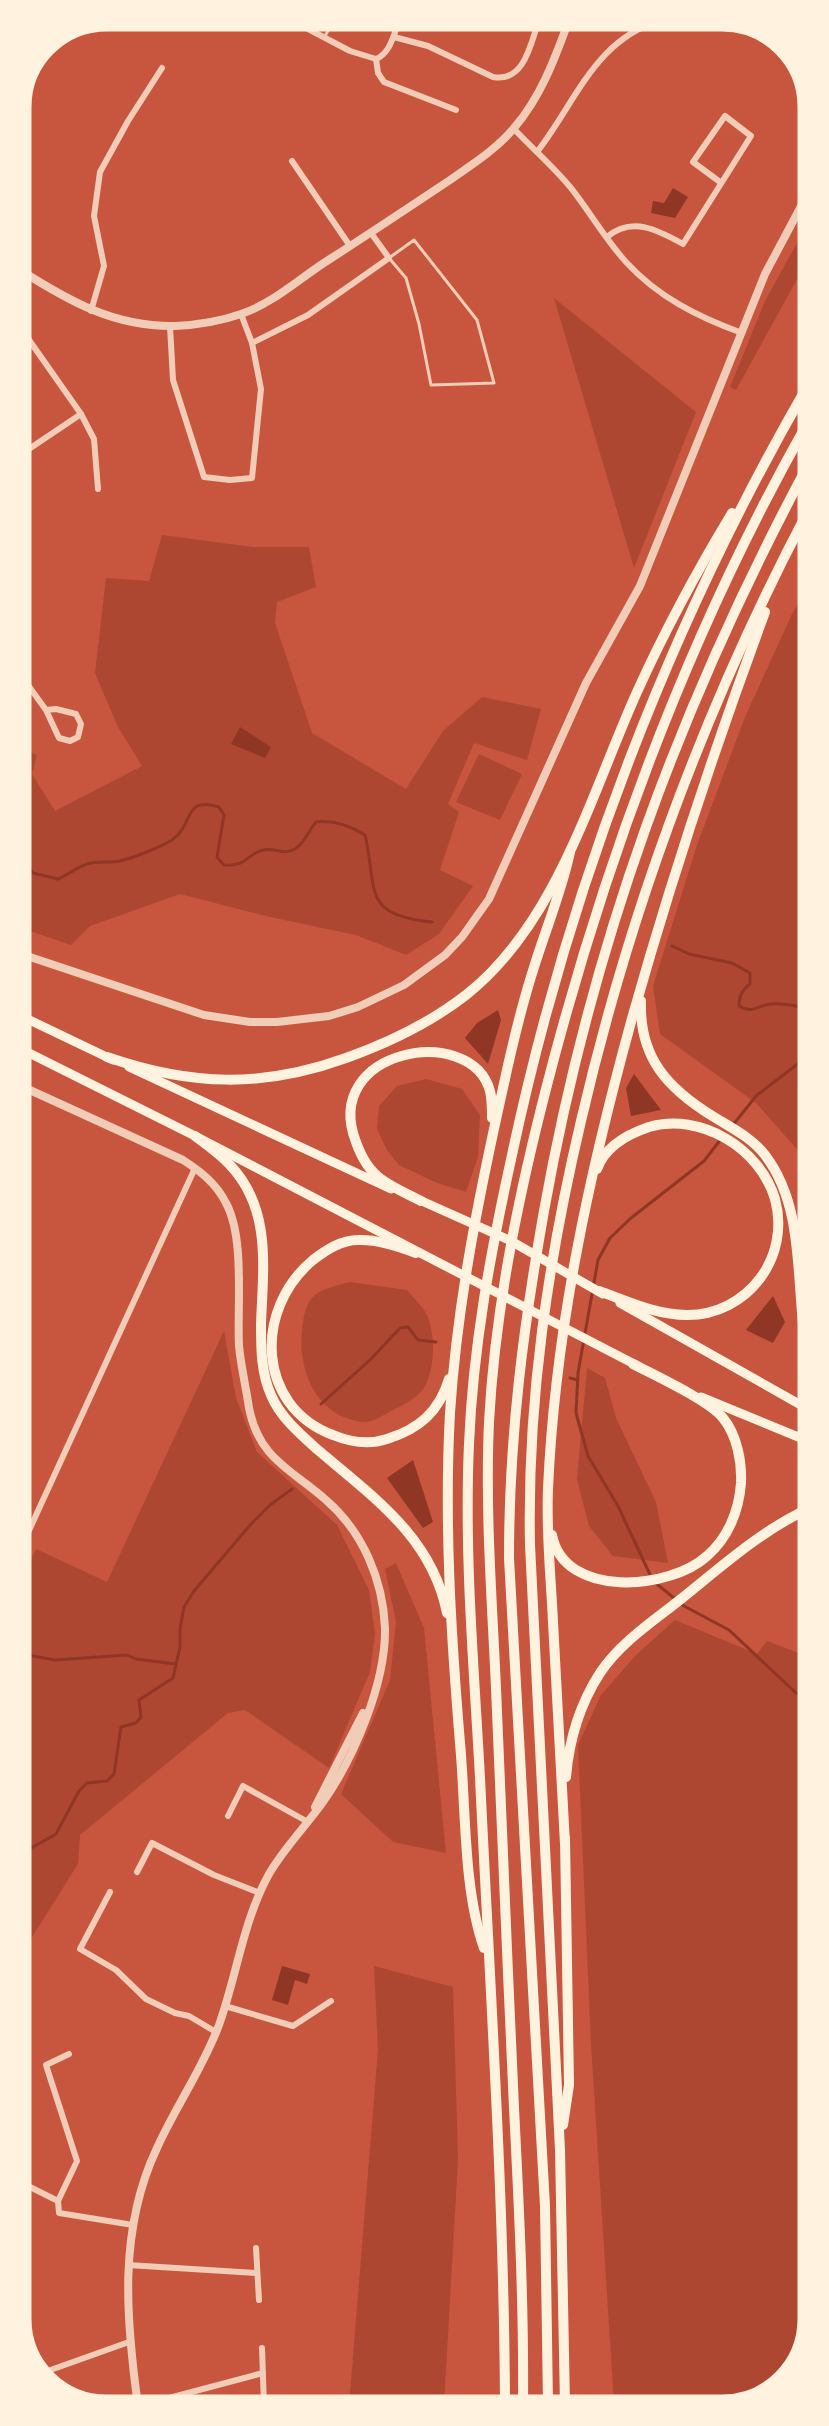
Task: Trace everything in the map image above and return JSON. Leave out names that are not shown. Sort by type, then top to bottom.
[{"type":"highway","points":[[108,1057],[132,1066],[187,1078],[241,1081],[297,1073],[363,1052],[422,1025],[467,994],[504,957],[537,912],[570,852],[662,639],[696,574],[799,401]]},
{"type":"highway","points":[[505,2396],[502,2229],[468,1495],[472,1393],[494,1242],[537,1045],[573,919],[645,723],[700,593],[786,423]]},
{"type":"highway","points":[[523,2396],[518,2192],[487,1540],[489,1417],[497,1340],[515,1223],[536,1128],[575,984],[615,859],[663,728],[704,632],[748,537],[799,439]]},
{"type":"highway","points":[[548,2396],[545,2206],[509,1558],[511,1466],[518,1370],[530,1288],[562,1122],[597,975],[626,881],[660,784],[705,675],[744,590],[799,483]]},
{"type":"highway","points":[[566,2396],[560,2150],[529,1506],[533,1404],[546,1301],[561,1210],[586,1100],[637,917],[709,723],[799,529]]},
{"type":"highway","points":[[565,1844],[548,1548],[548,1487],[558,1365],[567,1302],[587,1197],[657,927],[714,749],[788,550]]},
{"type":"highway","points":[[488,1959],[477,1927],[470,1874],[455,1670],[448,1502],[451,1411],[470,1257],[490,1151],[521,1013],[565,875],[570,852]]},
{"type":"highway","points":[[657,927],[642,992],[641,1023],[645,1040],[663,1075],[707,1112],[742,1134],[765,1154],[781,1182],[789,1206],[799,1286]]},
{"type":"highway","points":[[421,1201],[380,1179],[363,1160],[352,1133],[351,1110],[354,1095],[363,1079],[376,1068],[393,1058],[412,1052],[434,1052],[471,1066],[483,1077],[490,1090],[492,1123],[490,1151]]},
{"type":"highway","points":[[587,1197],[598,1165],[616,1143],[656,1125],[686,1124],[727,1139],[754,1162],[770,1186],[777,1213],[775,1243],[768,1266],[760,1279],[736,1303],[715,1311],[687,1315],[666,1314],[640,1310],[599,1291]]},
{"type":"highway","points":[[195,1136],[235,1171],[258,1209],[263,1246],[263,1366],[271,1397],[306,1439],[395,1516],[416,1540],[438,1579],[444,1600],[455,1670]]},
{"type":"highway","points":[[416,1253],[397,1246],[358,1240],[338,1244],[307,1265],[292,1281],[281,1300],[275,1322],[271,1344],[273,1370],[281,1391],[291,1407],[326,1432],[344,1440],[382,1441],[400,1435],[431,1415],[446,1391],[458,1341]]},
{"type":"highway","points":[[548,1487],[551,1528],[558,1554],[578,1571],[612,1581],[640,1582],[666,1578],[683,1572],[708,1556],[729,1529],[740,1497],[740,1461],[730,1430],[722,1417],[710,1407],[633,1364]]},
{"type":"highway","points":[[560,2150],[569,2085],[566,1775],[571,1742],[582,1706],[609,1660],[641,1631],[719,1569],[781,1523],[799,1514]]},
{"type":"main road","points":[[30,1020],[381,1186],[453,1214],[511,1241],[599,1291]]},
{"type":"main road","points":[[30,1054],[195,1136],[633,1364],[701,1397],[799,1437]]},
{"type":"main road","points":[[640,1310],[799,1404]]},
{"type":"street","points":[[309,30],[350,51],[376,59]]},
{"type":"street","points":[[376,59],[385,53],[396,30]]},
{"type":"street","points":[[394,37],[428,46],[493,77],[504,78],[511,76],[521,67],[535,30]]},
{"type":"street","points":[[30,276],[91,312],[129,323],[170,326],[193,324],[241,314],[283,291],[470,166],[514,129],[543,85],[565,30]]},
{"type":"street","points":[[537,152],[602,56],[637,30]]},
{"type":"street","points":[[376,59],[378,73],[384,82],[456,110]]},
{"type":"street","points":[[91,312],[104,266],[94,216],[100,172],[128,121],[162,68]]},
{"type":"street","points":[[607,237],[620,227],[635,225],[654,230],[683,244],[751,136],[725,116],[693,162],[720,182]]},
{"type":"street","points":[[514,129],[570,187],[636,272],[671,300],[705,318],[742,333]]},
{"type":"street","points":[[292,160],[350,246]]},
{"type":"street","points":[[30,957],[204,1015],[240,1021],[277,1023],[329,1016],[358,1007],[404,985],[445,955],[462,938],[489,899],[586,683],[640,586],[765,274],[799,210]]},
{"type":"street","points":[[252,343],[308,315],[389,258],[371,233]]},
{"type":"street","points":[[170,326],[172,380],[204,477],[230,480],[252,478],[261,389],[252,343],[241,314]]},
{"type":"street","points":[[30,341],[81,414],[94,439],[98,489]]},
{"type":"street","points":[[30,448],[81,414]]},
{"type":"street","points":[[30,688],[46,710],[59,738],[70,741],[78,737],[81,724],[76,714],[56,709],[46,710]]},
{"type":"street","points":[[30,1090],[151,1144],[195,1168],[221,1192],[234,1221],[240,1359],[255,1429],[275,1460],[314,1489],[345,1519],[367,1553],[376,1577],[385,1631],[380,1673],[354,1746],[334,1786],[277,1862],[260,1893],[247,1928],[216,2032],[195,2078],[155,2151],[145,2177],[133,2225],[128,2265],[129,2342],[137,2396]]},
{"type":"street","points":[[30,1528],[195,1168]]},
{"type":"street","points":[[228,1816],[243,1786],[308,1822]]},
{"type":"street","points":[[137,1872],[152,1843],[214,1875],[260,1893]]},
{"type":"street","points":[[110,1892],[80,1949],[116,1970],[146,1999],[175,2013],[189,2016],[216,2032]]},
{"type":"street","points":[[225,2006],[293,2026],[331,2001]]},
{"type":"street","points":[[69,2054],[46,2066],[76,2161],[58,2202],[59,2213],[133,2225]]},
{"type":"street","points":[[30,2187],[58,2202]]},
{"type":"street","points":[[256,2248],[259,2301]]},
{"type":"street","points":[[128,2265],[257,2273]]},
{"type":"street","points":[[49,2370],[129,2342]]},
{"type":"street","points":[[262,2348],[263,2396]]},
{"type":"street","points":[[176,2396],[262,2373]]},
{"type":"lane","points":[[324,38],[328,30]]},
{"type":"lane","points":[[414,240],[477,320],[494,383],[430,385],[419,324],[406,278],[389,258],[414,240]]},
{"type":"shaded area","points":[[673,188],[688,197],[675,218],[651,213],[653,201],[664,203]]},
{"type":"shaded area","points":[[799,239],[799,276],[736,390],[730,387],[765,301]]},
{"type":"shaded area","points":[[554,298],[696,412],[634,568]]},
{"type":"shaded area","points":[[162,535],[253,547],[309,547],[316,587],[277,602],[275,623],[312,733],[406,789],[443,731],[482,697],[541,709],[527,760],[474,743],[448,804],[459,812],[440,870],[473,886],[439,934],[406,955],[356,935],[270,917],[180,894],[90,926],[71,945],[30,931],[30,752],[37,755],[32,774],[55,811],[142,766],[118,727],[95,673],[106,578],[149,581]]},
{"type":"shaded area","points":[[799,602],[799,1151],[756,1103],[660,1034],[653,986],[697,845],[745,717]]},
{"type":"shaded area","points":[[240,727],[271,747],[265,758],[231,744]]},
{"type":"shaded area","points":[[479,754],[522,774],[500,820],[456,802]]},
{"type":"shaded area","points":[[498,1010],[501,1020],[488,1064],[465,1038],[477,1023]]},
{"type":"shaded area","points":[[634,1074],[661,1110],[631,1116],[626,1088]]},
{"type":"shaded area","points":[[426,1079],[462,1089],[480,1115],[478,1157],[466,1192],[437,1183],[399,1165],[387,1150],[377,1129],[379,1106],[397,1086]]},
{"type":"shaded area","points":[[350,1282],[407,1290],[427,1315],[433,1340],[432,1366],[425,1387],[413,1399],[367,1422],[347,1418],[322,1402],[307,1376],[303,1362],[302,1331],[306,1308],[310,1301],[321,1291]]},
{"type":"shaded area","points":[[773,1296],[785,1322],[773,1343],[746,1330]]},
{"type":"shaded area","points":[[224,1331],[236,1398],[257,1452],[337,1525],[369,1590],[375,1634],[370,1672],[329,1768],[245,1710],[228,1713],[80,1835],[78,1864],[30,1940],[30,1562],[36,1549],[107,1582]]},
{"type":"shaded area","points":[[587,1368],[605,1378],[616,1418],[656,1502],[668,1563],[613,1556],[589,1526],[577,1479]]},
{"type":"shaded area","points":[[413,1460],[433,1522],[423,1528],[387,1478]]},
{"type":"shaded area","points":[[396,1563],[424,1628],[446,1853],[393,1842],[341,1794],[390,1680],[396,1622],[385,1569]]},
{"type":"shaded area","points":[[675,1620],[757,1654],[767,1641],[799,1653],[798,2334],[791,2353],[776,2373],[765,2383],[752,2390],[732,2395],[613,2396],[591,2044],[578,1745],[601,1695],[636,1655]]},
{"type":"shaded area","points":[[282,1966],[310,1974],[307,1984],[295,1980],[288,2005],[272,2000]]},
{"type":"shaded area","points":[[374,1966],[453,1987],[458,2160],[445,2396],[350,2396],[378,2050]]},
{"type":"waterway","points":[[30,868],[33,873],[58,879],[87,864],[120,861],[147,852],[172,840],[184,827],[194,808],[207,805],[219,807],[224,815],[217,857],[224,865],[238,864],[263,850],[291,851],[302,843],[316,822],[347,826],[365,835],[376,896],[383,906],[393,913],[432,922]]},
{"type":"waterway","points":[[672,946],[689,954],[732,963],[750,973],[750,984],[743,991],[739,1006],[751,1009],[780,1004],[799,1007]]},
{"type":"waterway","points":[[733,1125],[756,1096],[799,1063]]},
{"type":"waterway","points":[[721,1139],[704,1161],[631,1218],[610,1238],[598,1260],[578,1373],[576,1413],[588,1456],[618,1506],[653,1581],[684,1606],[729,1630],[799,1694]]},
{"type":"waterway","points":[[321,1404],[371,1359],[400,1328],[408,1327],[418,1340],[436,1342]]},
{"type":"waterway","points":[[570,1378],[578,1380]]},
{"type":"waterway","points":[[30,1849],[56,1834],[79,1791],[87,1783],[107,1781],[114,1774],[121,1727],[136,1723],[141,1717],[139,1700],[173,1678],[180,1647],[184,1607],[194,1591],[251,1524],[270,1505],[292,1489]]},
{"type":"waterway","points":[[30,1655],[55,1660],[127,1655],[136,1659],[176,1664]]}]
